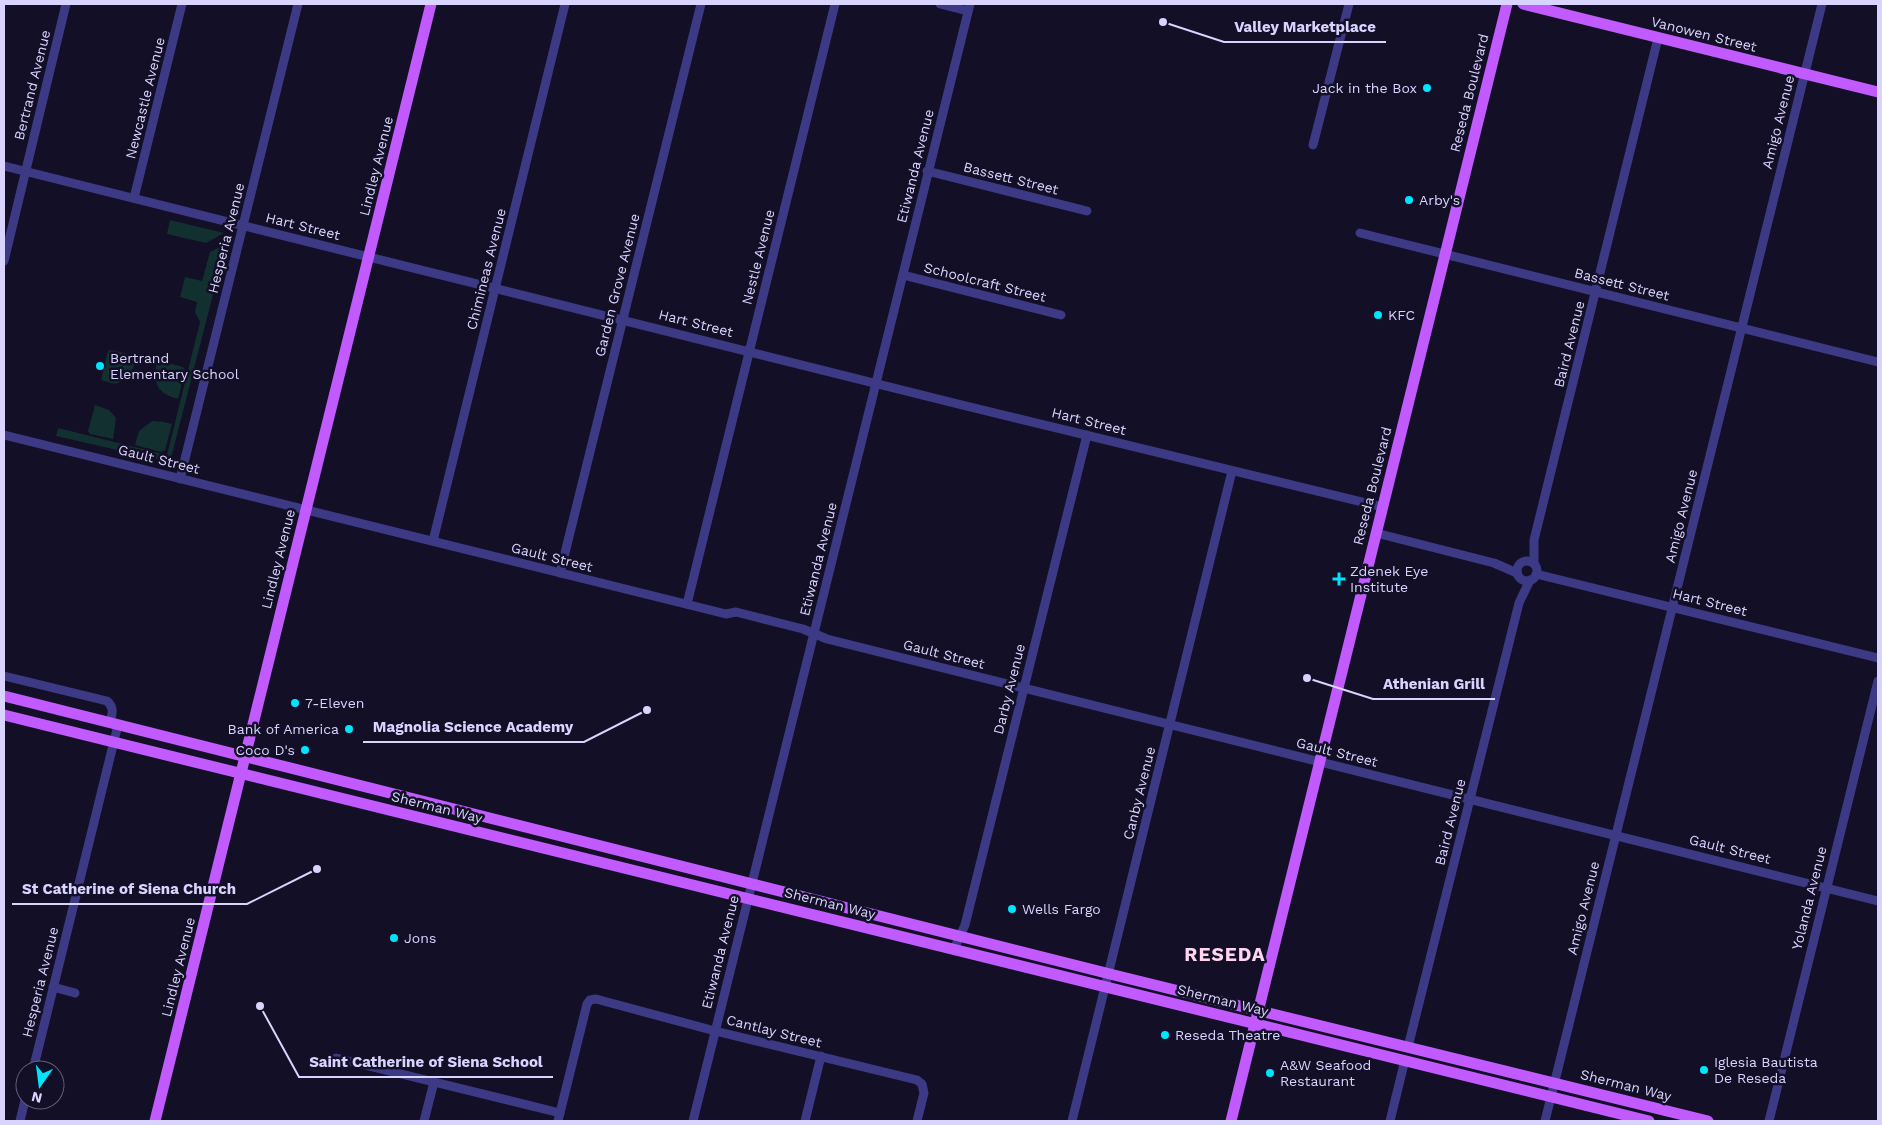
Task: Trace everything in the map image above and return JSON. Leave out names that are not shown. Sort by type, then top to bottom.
[{"type":"main road","name":"Lindley Avenue","points":[[155,1121],[431,4]]},
{"type":"main road","name":"Reseda Boulevard","points":[[1231,1121],[1507,4]]},
{"type":"main road","name":"Vanowen Street","points":[[1523,4],[1878,92]]},
{"type":"main road","name":"Sherman Way","points":[[4,696],[751,884],[1555,1083],[1680,1118],[1708,1121]]},
{"type":"main road","name":"Sherman Way","points":[[4,716],[1649,1121]]},
{"type":"main road","points":[[1405,1060],[1408,1047]]},
{"type":"street","name":"Bertrand Avenue","points":[[4,261],[66,4]]},
{"type":"street","name":"Newcastle Avenue","points":[[134,198],[182,4]]},
{"type":"street","name":"Hesperia Avenue","points":[[180,479],[298,4]]},
{"type":"street","name":"Chimineas Avenue","points":[[433,542],[566,4]]},
{"type":"street","name":"Garden Grove Avenue","points":[[560,573],[701,4]]},
{"type":"street","name":"Nestle Avenue","points":[[686,604],[835,4]]},
{"type":"street","points":[[940,4],[969,7]]},
{"type":"street","points":[[1313,145],[1349,4]]},
{"type":"street","name":"Amigo Avenue","points":[[1545,1121],[1822,4]]},
{"type":"street","name":"Etiwanda Avenue","points":[[693,1121],[969,7]]},
{"type":"street","name":"Baird Avenue","points":[[1408,1047],[1518,603],[1533,573],[1534,540],[1658,38]]},
{"type":"street","name":"Hart Street","points":[[4,166],[1382,507]]},
{"type":"street","name":"Bassett Street","points":[[928,171],[1087,211]]},
{"type":"street","name":"Bassett Street","points":[[1360,233],[1878,362]]},
{"type":"street","name":"Schoolcraft Street","points":[[903,275],[1061,315]]},
{"type":"street","name":"Gault Street","points":[[4,435],[726,614],[736,612],[803,629],[836,642],[1615,834],[1878,901]]},
{"type":"street","name":"Darby Avenue","points":[[954,949],[965,925],[1087,435]]},
{"type":"street","name":"Canby Avenue","points":[[1072,1121],[1232,471]]},
{"type":"street","points":[[1376,534],[1494,563],[1524,580],[1533,573],[1529,561],[1494,563]]},
{"type":"street","name":"Baird Avenue","points":[[1522,562],[1534,540]]},
{"type":"street","points":[[1518,575],[1517,568],[1522,562]]},
{"type":"street","name":"Hart Street","points":[[1533,573],[1878,658]]},
{"type":"street","name":"Baird Avenue","points":[[1518,575],[1518,603]]},
{"type":"street","points":[[4,676],[106,702],[112,706],[114,724]]},
{"type":"street","name":"Yolanda Avenue","points":[[1769,1121],[1878,681]]},
{"type":"street","name":"Hesperia Avenue","points":[[35,1060],[114,742],[114,724]]},
{"type":"street","points":[[53,987],[75,993]]},
{"type":"street","name":"Cantlay Street","points":[[559,1117],[587,1004],[590,1000],[596,999],[917,1080],[922,1084],[924,1094],[917,1121]]},
{"type":"street","points":[[805,1121],[821,1056]]},
{"type":"street","points":[[336,1058],[434,1082],[559,1117]]},
{"type":"street","points":[[1390,1121],[1405,1060]]},
{"type":"street","points":[[424,1121],[434,1082]]},
{"type":"green space","points":[[170,220],[224,233],[206,243],[167,234]]},
{"type":"green space","points":[[226,244],[170,462],[56,436],[58,428],[167,455],[200,322],[195,312],[197,302],[180,297],[185,277],[202,281],[210,252]]},
{"type":"green space","points":[[108,351],[137,356],[128,376],[116,383],[101,380]]},
{"type":"green space","points":[[157,360],[183,367],[185,370],[178,399],[170,397],[157,386],[155,375]]},
{"type":"green space","points":[[95,405],[109,410],[116,418],[113,439],[90,434],[88,431]]},
{"type":"green space","points":[[152,421],[172,424],[165,450],[161,452],[135,445],[139,431]]},
{"type":"place","name":"Valley Marketplace","points":[[1163,22]]},
{"type":"place","name":"Jack in the Box","points":[[1427,88]]},
{"type":"place","name":"Arby's","points":[[1409,200]]},
{"type":"place","name":"KFC","points":[[1378,315]]},
{"type":"place","name":"Bertrand Elementary School","points":[[100,366]]},
{"type":"place","name":"Zdenek Eye Institute","points":[[1339,579]]},
{"type":"place","name":"Athenian Grill","points":[[1307,678]]},
{"type":"place","name":"7-Eleven","points":[[295,703]]},
{"type":"place","name":"Magnolia Science Academy","points":[[647,710]]},
{"type":"place","name":"Bank of America","points":[[349,729]]},
{"type":"place","name":"Coco D's","points":[[305,750]]},
{"type":"place","name":"St Catherine of Siena Church","points":[[317,869]]},
{"type":"place","name":"Wells Fargo","points":[[1012,909]]},
{"type":"place","name":"Jons","points":[[394,938]]},
{"type":"place","name":"Saint Catherine of Siena School","points":[[260,1006]]},
{"type":"place","name":"Reseda Theatre","points":[[1165,1035]]},
{"type":"place","name":"Iglesia Bautista De Reseda","points":[[1704,1070]]},
{"type":"place","name":"A&W Seafood Restaurant","points":[[1270,1073]]},
{"type":"district","name":"RESEDA","points":[[1225,954]]}]
